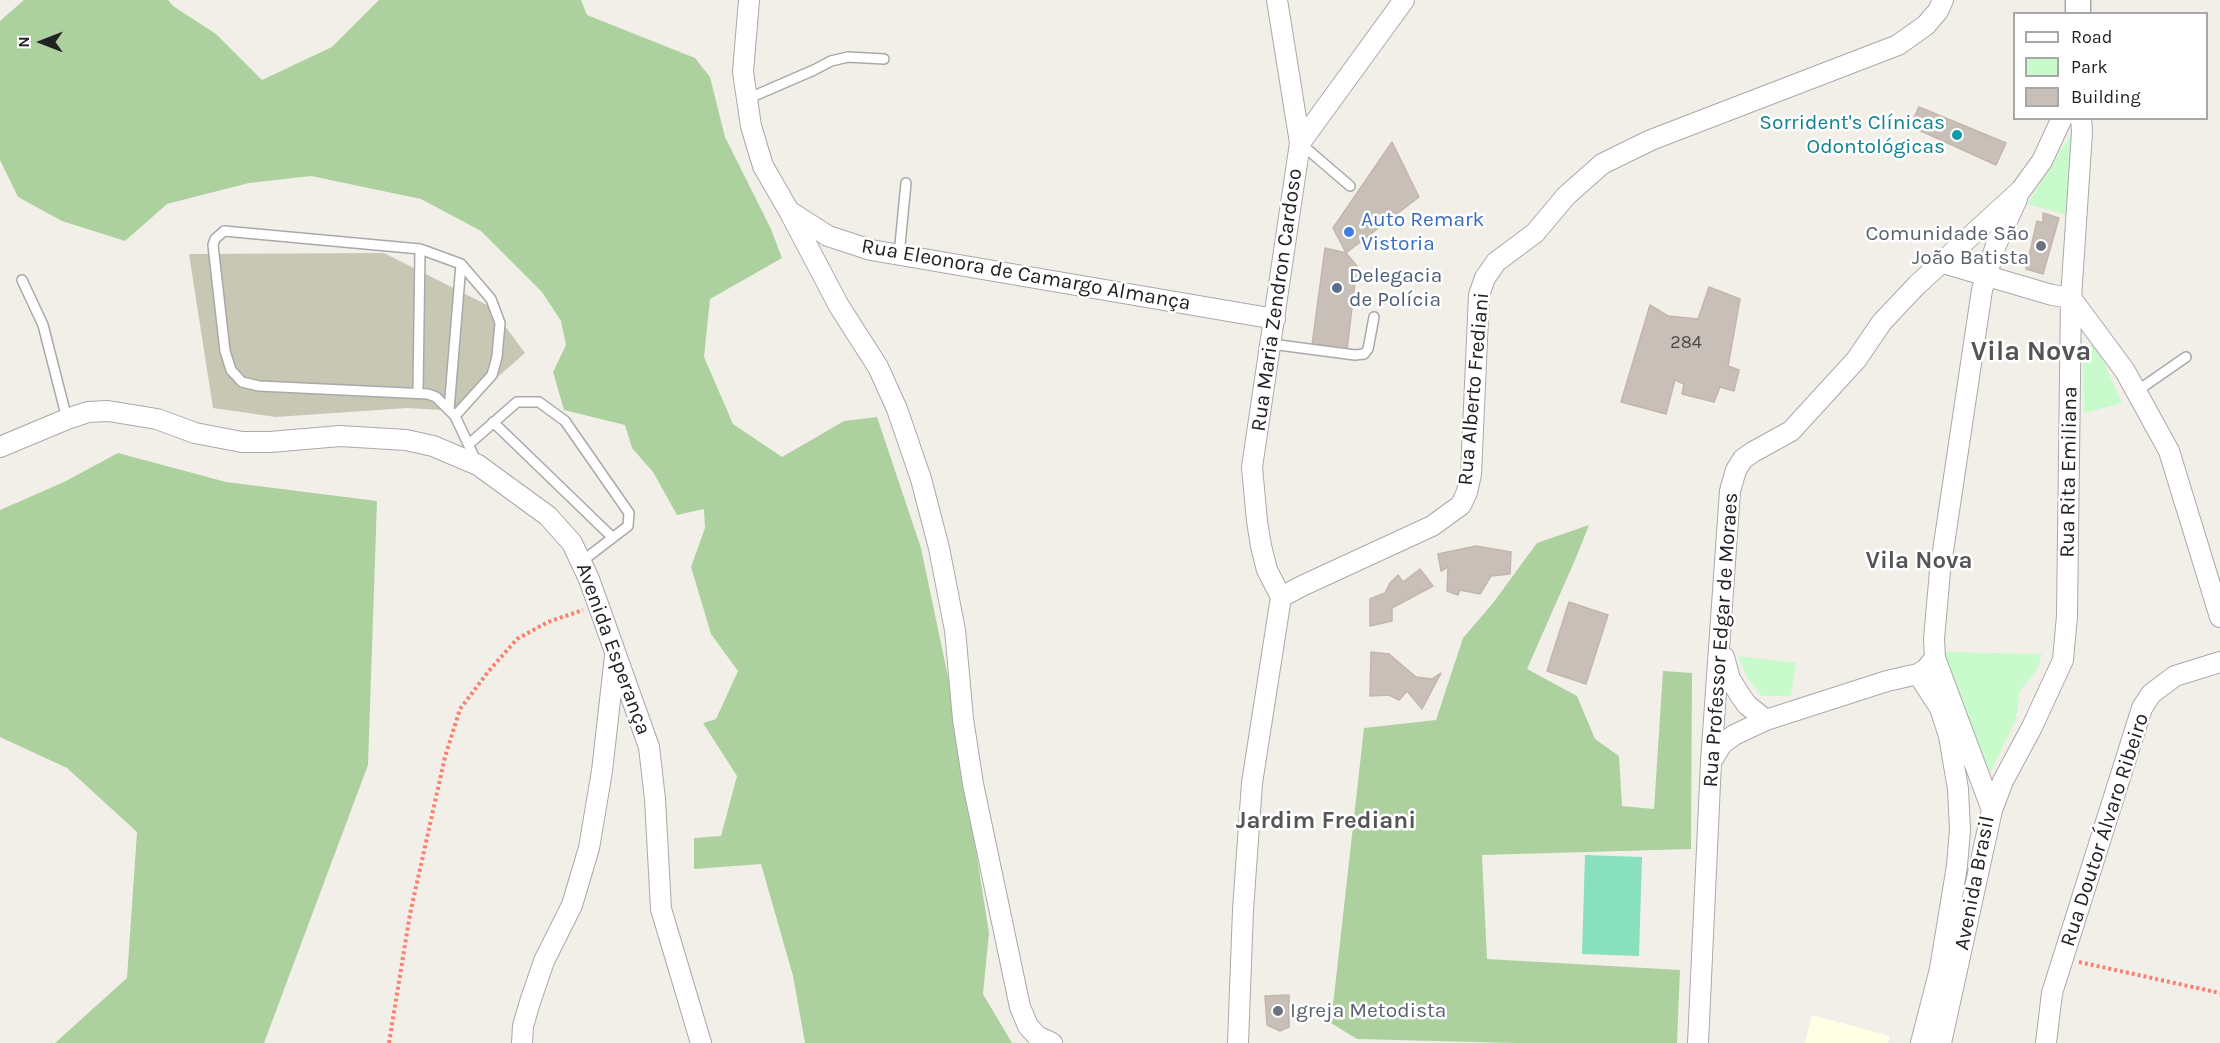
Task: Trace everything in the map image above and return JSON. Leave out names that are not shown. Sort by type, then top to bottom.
[{"type":"street","name":"Rua Eleonora de Camargo Almança","points":[[749,0],[743,72],[751,126],[763,166],[789,211],[828,236],[871,250],[1275,319]]},
{"type":"street","name":"Rua Maria Zendron Cardoso","points":[[1277,0],[1300,143],[1252,467],[1261,546],[1267,570],[1281,597]]},
{"type":"street","points":[[1300,143],[1404,0]]},
{"type":"street","name":"Rua Alberto Frediani","points":[[1281,597],[1432,526],[1461,506],[1471,474],[1479,295],[1485,278],[1496,262],[1535,233],[1566,196],[1602,164],[1651,140],[1898,45],[1926,25],[1938,11],[1943,0]]},
{"type":"street","name":"Rua Professor Edgar de Moraes","points":[[1698,1043],[1711,762],[1730,491],[1736,470],[1743,459],[1791,431],[1856,360],[1882,322],[1917,285],[2022,190],[2042,160],[2061,120]]},
{"type":"street","name":"Rua Rita Emiliana","points":[[1992,810],[2003,781],[2032,727],[2063,660],[2067,616],[2071,298],[2081,120]]},
{"type":"street","points":[[1711,762],[1722,744],[1734,735],[1766,720],[1887,681],[1918,674],[1926,669],[1935,658],[1934,639],[1940,571],[1986,275],[1996,245],[2022,190]]},
{"type":"street","points":[[789,211],[839,306],[878,367],[897,409],[921,479],[939,548],[954,630],[963,719],[973,784],[1020,1007],[1028,1026],[1037,1036],[1052,1043]]},
{"type":"street","points":[[1943,263],[2052,295],[2071,298],[2125,370],[2169,451],[2220,617]]},
{"type":"street","name":"Avenida Esperança","points":[[0,447],[66,419],[88,412],[108,411],[157,419],[215,438],[242,442],[340,436],[383,437],[433,446],[478,465],[548,516],[572,543],[581,562],[649,747],[655,799],[661,909],[701,1043]]},
{"type":"street","points":[[1238,1043],[1243,910],[1252,783],[1281,597]]},
{"type":"street","points":[[1720,640],[1730,680],[1747,705],[1766,720]]},
{"type":"street","points":[[522,1043],[523,1026],[544,961],[572,904],[589,848],[602,771],[615,654]]},
{"type":"street","name":"Avenida Brasil","points":[[1921,1043],[1948,972],[1992,810],[1935,658]]},
{"type":"street","name":"Rua Doutor Álvaro Ribeiro","points":[[2046,1043],[2052,993],[2142,708],[2151,694],[2175,676],[2220,662]]},
{"type":"street","name":"Avenida Brasil","points":[[1918,674],[1940,708],[1949,736],[1958,789],[1960,830],[1941,1043]]},
{"type":"lane","points":[[747,99],[831,61],[848,57],[884,59]]},
{"type":"lane","points":[[1300,143],[1350,186]]},
{"type":"lane","points":[[899,255],[906,183]]},
{"type":"lane","points":[[452,413],[492,375],[498,357],[500,323],[491,299],[461,264],[420,249],[224,231],[215,238],[213,245],[225,351],[231,370],[242,382],[259,386],[418,392],[436,397],[452,413],[478,465]]},
{"type":"lane","points":[[418,392],[420,249]]},
{"type":"lane","points":[[452,413],[461,264]]},
{"type":"lane","points":[[22,280],[43,325],[66,419]]},
{"type":"lane","points":[[1271,344],[1355,355],[1364,354],[1368,349],[1374,316]]},
{"type":"lane","points":[[2137,391],[2186,357]]},
{"type":"lane","points":[[469,444],[517,402],[539,402],[565,421],[629,513],[628,526],[581,562]]},
{"type":"lane","points":[[493,422],[612,537]]},
{"type":"path","points":[[389,1043],[410,914],[446,758],[460,709],[517,639],[548,622],[598,605]]},
{"type":"path","points":[[2064,958],[2220,993]]},
{"type":"shaded area","points":[[384,253],[491,307],[525,353],[459,411],[407,408],[276,417],[213,408],[189,254]]},
{"type":"shaded area","points":[[1812,1015],[1890,1036],[1888,1043],[1805,1043]]},
{"type":"green space","points":[[24,0],[168,0],[173,6],[216,34],[262,80],[332,47],[379,0],[581,0],[587,15],[695,58],[710,77],[725,137],[771,229],[782,258],[710,299],[704,357],[733,424],[782,457],[844,421],[877,417],[921,548],[951,691],[989,933],[983,994],[1012,1043],[805,1043],[793,976],[761,864],[694,869],[694,838],[721,836],[737,776],[703,723],[716,719],[738,671],[711,634],[691,567],[705,528],[704,509],[677,515],[653,472],[632,448],[625,425],[564,410],[553,372],[566,345],[561,321],[542,292],[481,231],[421,199],[311,176],[249,183],[167,204],[125,241],[62,221],[18,197],[0,160],[0,21]]},
{"type":"green space","points":[[2074,130],[2069,215],[2027,204]]},
{"type":"green space","points":[[2090,345],[2097,347],[2122,403],[2084,413],[2083,351]]},
{"type":"green space","points":[[118,453],[226,482],[377,501],[368,765],[264,1043],[55,1043],[127,978],[137,832],[67,768],[0,737],[0,510],[64,482]]},
{"type":"green space","points":[[1589,525],[1527,669],[1577,696],[1595,739],[1619,756],[1622,806],[1654,809],[1663,671],[1692,673],[1691,849],[1482,855],[1487,959],[1680,970],[1677,1043],[1515,1043],[1357,1039],[1331,1023],[1364,728],[1436,720],[1463,638],[1493,603],[1537,543]]},
{"type":"green space","points":[[1944,652],[2042,654],[2037,670],[2020,691],[2016,719],[1991,771],[1984,772],[1965,727]]},
{"type":"green space","points":[[1738,656],[1796,663],[1791,696],[1762,696],[1748,679]]},
{"type":"green space","points":[[1585,855],[1642,857],[1639,956],[1582,954]]},
{"type":"building","name":"Sorrident's Clínicas Odontológicas","points":[[1919,107],[2006,143],[1996,165],[1910,126]]},
{"type":"building","points":[[1392,142],[1419,197],[1346,253],[1333,228]]},
{"type":"building","name":"Comunidade São João Batista","points":[[2043,213],[2059,218],[2043,274],[2026,269],[2037,221],[2043,223]]},
{"type":"building","name":"Delegacia de Polícia","points":[[1325,248],[1346,253],[1357,266],[1347,350],[1312,345]]},
{"type":"building","points":[[1709,287],[1740,299],[1728,366],[1739,370],[1734,391],[1720,387],[1714,402],[1682,394],[1684,384],[1675,380],[1666,414],[1621,402],[1650,305],[1668,316],[1698,319]]},
{"type":"building","points":[[1476,546],[1511,552],[1510,574],[1491,576],[1480,594],[1460,590],[1458,595],[1447,591],[1448,567],[1441,571],[1438,554]]},
{"type":"building","points":[[1420,569],[1433,586],[1392,608],[1392,621],[1370,626],[1370,599],[1385,593],[1390,583],[1398,575],[1403,582]]},
{"type":"building","points":[[1569,602],[1608,615],[1586,684],[1547,671]]},
{"type":"building","points":[[1371,652],[1389,654],[1416,677],[1432,679],[1441,673],[1422,709],[1407,691],[1399,700],[1389,695],[1370,696]]},
{"type":"building","name":"Igreja Metodista","points":[[1289,995],[1289,1027],[1280,1031],[1267,1025],[1265,996]]},
{"type":"place","name":"Sorrident's Clínicas Odontológicas","points":[[1957,135]]},
{"type":"place","name":"Auto Remark Vistoria","points":[[1349,232]]},
{"type":"place","name":"Comunidade São João Batista","points":[[2041,246]]},
{"type":"place","name":"Delegacia de Polícia","points":[[1337,288]]},
{"type":"place","name":"Igreja Metodista","points":[[1278,1011]]},
{"type":"district","name":"Vila Nova","points":[[2031,352]]},
{"type":"district","name":"Vila Nova","points":[[1919,561]]},
{"type":"district","name":"Jardim Frediani","points":[[1326,821]]}]
